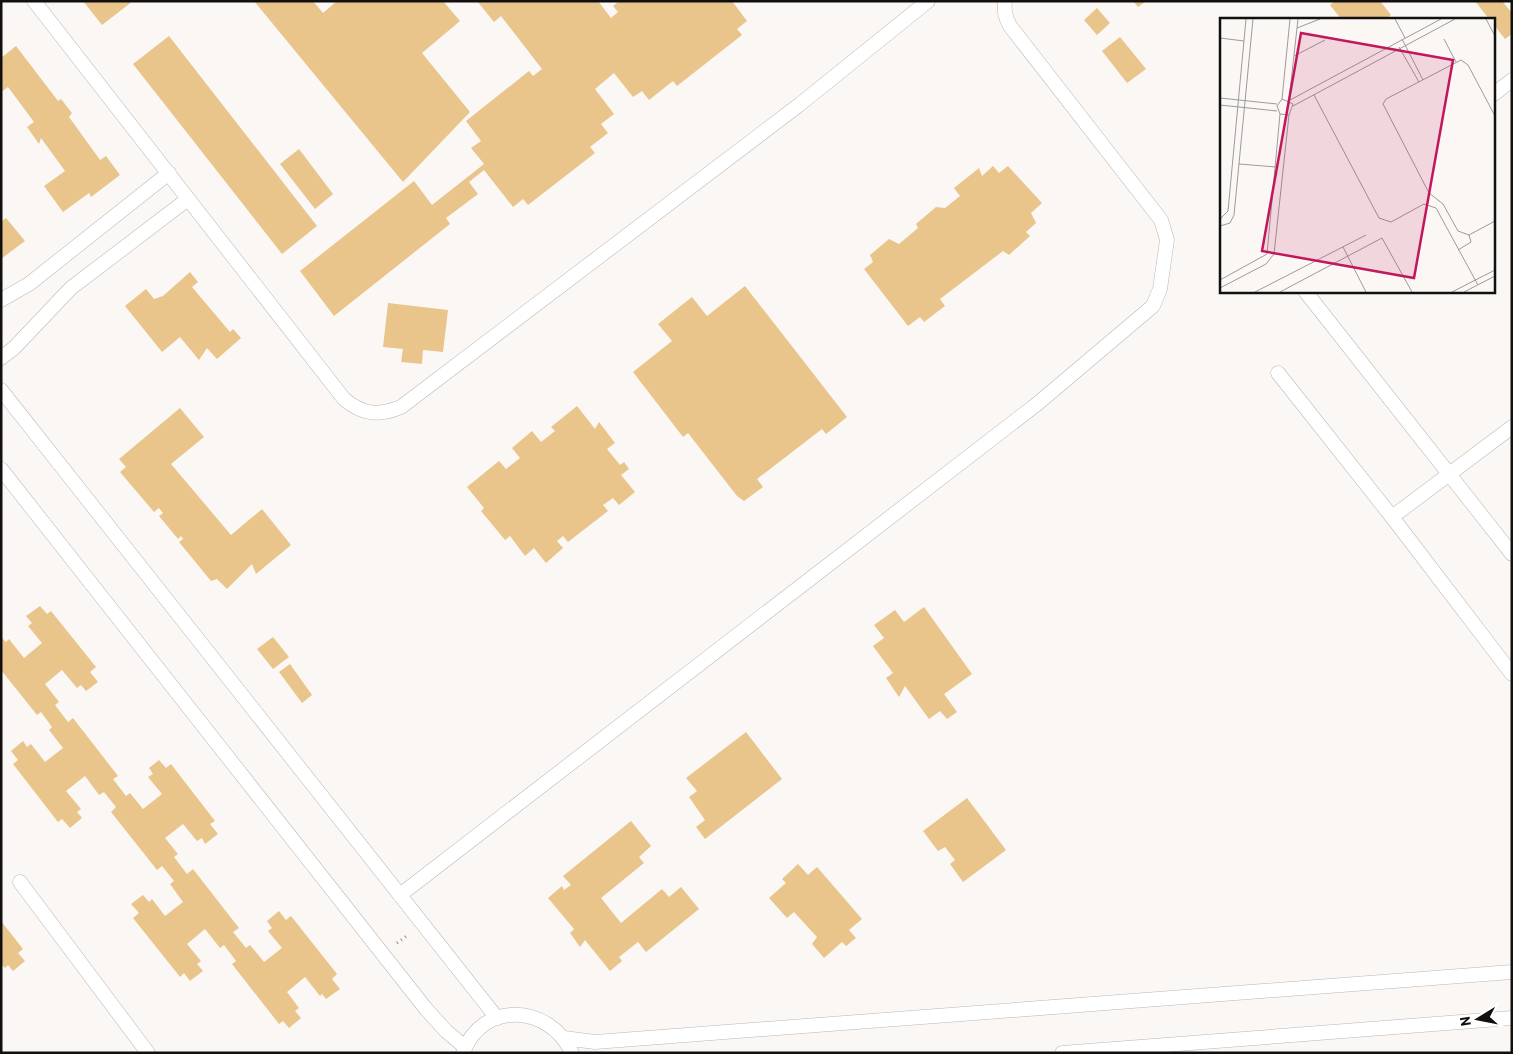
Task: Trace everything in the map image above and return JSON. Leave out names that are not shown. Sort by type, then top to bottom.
[{"type":"lane","points":[[34,1],[344,399],[354,407],[366,412],[378,413],[401,407],[791,111],[928,1]]},
{"type":"lane","points":[[400,895],[1037,404],[1153,306],[1160,289],[1167,240],[1162,220],[1010,26],[1004,10],[1005,1]]},
{"type":"lane","points":[[1496,92],[1512,80]]},
{"type":"lane","points":[[1,300],[29,284],[169,174]]},
{"type":"lane","points":[[1,358],[14,348],[72,288],[188,199]]},
{"type":"lane","points":[[1306,292],[1512,554]]},
{"type":"lane","points":[[1278,373],[1392,516],[1512,674]]},
{"type":"lane","points":[[1,390],[497,1018]]},
{"type":"lane","points":[[1392,516],[1512,427]]},
{"type":"lane","points":[[1,469],[383,954],[436,1020],[464,1050],[474,1033],[488,1022],[504,1016],[520,1014],[537,1018],[552,1026],[564,1038],[572,1053]]},
{"type":"lane","points":[[20,882],[148,1053]]},
{"type":"lane","points":[[564,1038],[595,1042],[1512,972]]},
{"type":"lane","points":[[1062,1053],[1512,1018]]},
{"type":"path","points":[[383,954],[422,924]]},
{"type":"building","points":[[83,1],[133,1],[102,25]]},
{"type":"building","points":[[254,1],[313,1],[323,13],[337,1],[443,1],[460,21],[422,53],[470,112],[403,182]]},
{"type":"building","points":[[477,1],[598,1],[611,18],[618,12],[613,6],[619,1],[732,1],[747,21],[737,29],[742,35],[677,86],[673,81],[649,100],[642,91],[633,97],[614,73],[595,89],[614,114],[601,124],[608,133],[590,147],[595,153],[528,205],[523,199],[513,207],[484,170],[469,182],[478,194],[446,218],[450,224],[334,316],[300,271],[414,181],[432,205],[484,164],[471,148],[481,141],[466,121],[529,71],[533,76],[542,69],[501,16],[494,22]]},
{"type":"building","points":[[1133,1],[1146,1],[1138,7]]},
{"type":"building","points":[[1335,1],[1380,1],[1391,15],[1387,18],[1340,18],[1330,5]]},
{"type":"building","points":[[1475,1],[1502,1],[1512,13],[1512,34],[1505,39],[1496,28],[1496,18],[1488,18]]},
{"type":"building","points":[[1097,8],[1110,23],[1097,35],[1084,20]]},
{"type":"building","points":[[169,36],[317,226],[282,254],[133,64]]},
{"type":"building","points":[[1120,37],[1146,69],[1127,83],[1102,51]]},
{"type":"building","points":[[16,46],[58,101],[61,99],[72,113],[69,117],[100,160],[106,156],[120,175],[91,197],[89,193],[63,212],[44,186],[65,171],[41,138],[39,144],[27,127],[34,122],[8,87],[1,92],[1,58]]},
{"type":"building","points":[[299,149],[333,194],[315,209],[280,164]]},
{"type":"building","points":[[993,166],[999,173],[1008,166],[1042,203],[1031,213],[1036,223],[1026,232],[1030,236],[1009,255],[1003,251],[940,299],[945,306],[924,322],[920,317],[908,326],[864,269],[873,262],[870,255],[889,239],[899,244],[918,228],[916,224],[936,207],[945,208],[960,196],[954,188],[979,168],[982,176]]},
{"type":"building","points":[[6,218],[25,241],[1,259],[1,222]]},
{"type":"building","points":[[190,272],[198,282],[192,287],[230,332],[233,329],[241,338],[217,359],[207,348],[199,360],[180,337],[162,352],[125,306],[146,289],[154,299],[163,296]]},
{"type":"building","points":[[745,286],[847,417],[826,434],[822,429],[757,479],[763,487],[744,501],[737,496],[688,433],[683,437],[633,372],[672,341],[658,324],[692,297],[707,316]]},
{"type":"building","points":[[388,303],[448,310],[443,352],[423,350],[422,364],[401,362],[403,349],[383,347]]},
{"type":"building","points":[[577,406],[595,429],[599,422],[615,443],[607,449],[620,465],[624,462],[629,469],[621,475],[635,492],[619,505],[613,498],[603,505],[608,511],[568,542],[563,536],[557,541],[563,548],[546,563],[534,548],[525,556],[510,536],[505,540],[481,511],[484,508],[467,487],[499,461],[506,469],[520,458],[512,448],[532,431],[541,442],[555,431],[551,427]]},
{"type":"building","points":[[180,408],[204,437],[171,464],[231,535],[262,509],[291,545],[256,574],[252,564],[227,589],[217,579],[211,581],[179,542],[183,539],[181,536],[178,539],[159,516],[163,513],[159,508],[154,512],[120,472],[126,467],[119,459]]},
{"type":"building","points":[[40,606],[47,614],[51,611],[96,667],[90,672],[98,682],[86,691],[81,685],[77,688],[62,670],[45,684],[59,702],[55,705],[68,722],[73,718],[118,776],[113,779],[126,796],[130,793],[143,809],[162,794],[148,777],[153,774],[149,768],[159,760],[166,768],[171,764],[215,821],[210,824],[218,834],[205,844],[202,838],[197,841],[183,824],[165,838],[178,854],[174,857],[187,874],[193,869],[239,928],[233,932],[246,948],[250,945],[264,962],[282,948],[268,931],[272,928],[267,921],[279,911],[286,920],[291,916],[337,974],[332,979],[340,989],[326,999],[322,994],[320,996],[305,977],[287,992],[299,1008],[295,1011],[301,1018],[289,1028],[283,1021],[279,1024],[232,964],[236,961],[224,945],[220,948],[205,929],[187,944],[201,961],[197,964],[203,971],[190,981],[184,973],[180,977],[133,918],[139,913],[131,904],[143,895],[149,902],[152,899],[165,916],[183,902],[170,884],[174,881],[162,866],[157,870],[111,812],[116,807],[104,792],[99,795],[85,776],[66,791],[81,809],[77,812],[82,818],[70,828],[62,819],[58,822],[13,764],[18,760],[11,751],[23,741],[27,747],[31,744],[45,762],[63,748],[49,730],[52,727],[41,712],[37,715],[1,670],[1,637],[6,642],[9,639],[24,658],[42,643],[28,626],[32,623],[26,616]]},
{"type":"building","points":[[924,607],[972,674],[944,694],[957,712],[947,719],[940,711],[929,719],[905,686],[899,697],[886,678],[893,673],[873,646],[884,638],[874,625],[895,610],[904,622]]},
{"type":"building","points":[[273,637],[289,657],[273,669],[257,649]]},
{"type":"building","points":[[290,664],[312,695],[302,703],[279,672]]},
{"type":"building","points":[[746,732],[782,779],[705,839],[696,827],[705,820],[689,797],[697,791],[686,778]]},
{"type":"building","points":[[967,798],[1006,850],[963,882],[950,864],[955,860],[945,847],[938,851],[923,831]]},
{"type":"building","points":[[631,821],[651,846],[639,857],[644,863],[601,898],[621,923],[662,889],[669,897],[681,887],[699,909],[646,952],[638,942],[619,957],[622,961],[610,971],[585,940],[580,947],[570,933],[574,929],[548,898],[562,886],[564,890],[571,885],[563,876]]},
{"type":"building","points":[[798,864],[808,875],[817,867],[862,919],[849,930],[856,938],[846,946],[842,942],[824,958],[812,944],[817,937],[794,912],[787,918],[769,898],[786,883],[782,879]]},
{"type":"building","points":[[1,921],[23,949],[18,953],[25,961],[13,971],[8,965],[5,968],[1,964]]}]
